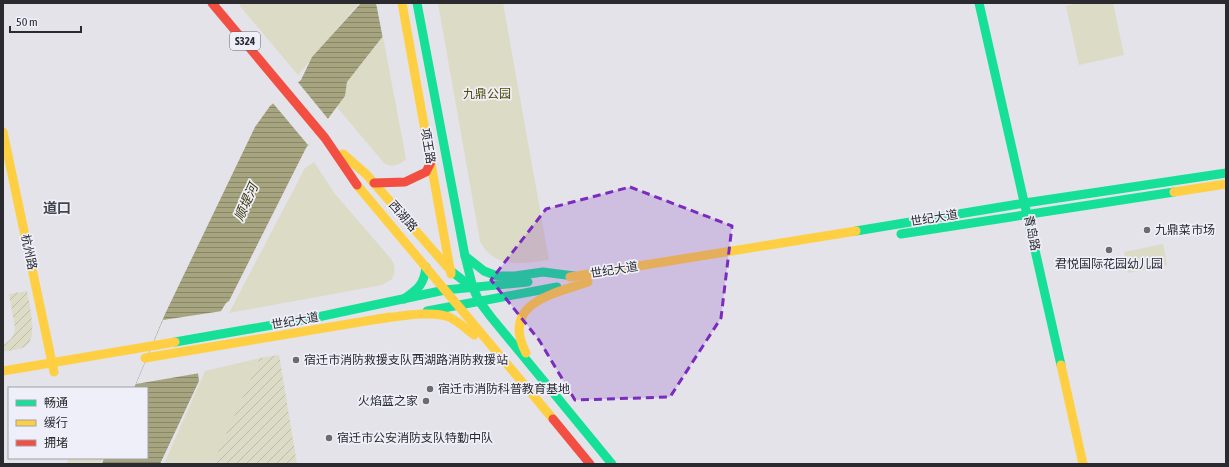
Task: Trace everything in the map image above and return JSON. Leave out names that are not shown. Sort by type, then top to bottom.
[{"type":"street","name":"S324","points":[[212,3],[325,138]]},
{"type":"street","name":"项王路","points":[[402,3],[451,271],[450,290]]},
{"type":"street","name":"青岛路","points":[[979,3],[1026,203],[1083,464]]},
{"type":"street","name":"项王路","points":[[417,5],[465,256],[473,288]]},
{"type":"street","name":"杭州路","points":[[3,132],[53,370]]},
{"type":"street","name":"西湖路","points":[[325,138],[366,174],[451,271],[473,288],[479,301],[612,464]]},
{"type":"street","name":"西湖路","points":[[325,138],[357,185],[426,267],[450,290],[458,306],[590,464]]},
{"type":"street","points":[[374,183],[405,182],[426,172],[431,162]]},
{"type":"street","name":"世纪大道","points":[[3,371],[53,370],[146,347],[313,318],[450,290],[574,276],[1226,172]]},
{"type":"street","name":"世纪大道","points":[[894,235],[1226,184]]},
{"type":"street","name":"世纪大道","points":[[141,358],[458,306],[588,282],[839,243]]},
{"type":"street","points":[[465,256],[484,271],[497,276],[515,276],[543,272],[574,276]]},
{"type":"street","points":[[404,299],[424,282],[426,277],[426,267]]},
{"type":"street","points":[[558,399],[525,351],[519,338],[518,327],[520,318],[529,307],[539,299],[588,282]]},
{"type":"street","points":[[378,319],[430,315],[444,316],[454,320],[465,327],[540,404]]},
{"type":"highlighted area","points":[[630,187],[732,226],[721,318],[670,397],[575,400],[539,340],[491,280],[546,209]]},
{"type":"green space","points":[[242,3],[359,3],[298,75],[239,5]]},
{"type":"green space","name":"九鼎公园","points":[[438,3],[503,3],[549,260],[520,263],[501,261],[493,257],[480,241]]},
{"type":"green space","points":[[1079,3],[1113,3],[1124,55],[1079,65],[1066,6]]},
{"type":"green space","points":[[383,37],[406,159],[393,166],[384,163],[337,107],[345,96],[347,82]]},
{"type":"green space","points":[[314,162],[335,194],[391,259],[394,264],[394,274],[392,279],[382,285],[229,313],[305,168]]},
{"type":"green space","points":[[1163,244],[1167,265],[1128,273],[1124,252]]},
{"type":"green space","points":[[27,291],[32,319],[32,334],[30,341],[22,348],[3,352],[3,345],[12,338],[15,328],[9,294]]},
{"type":"green space","points":[[279,355],[297,464],[213,464],[260,358]]},
{"type":"green space","points":[[260,358],[214,464],[164,464],[205,371]]},
{"type":"green space","points":[[68,459],[102,459],[100,464],[66,464]]},
{"type":"water","name":"顺堤河","points":[[361,3],[409,3],[347,82],[345,96],[306,148],[229,301],[221,311],[198,373],[199,381],[160,464],[102,464],[104,459],[148,459],[148,387],[134,387],[165,314],[255,127],[270,106],[301,80],[312,57]]},
{"type":"pier","points":[[376,3],[411,3],[383,39]]},
{"type":"pier","points":[[297,81],[329,120],[315,139],[308,145],[272,102]]},
{"type":"pier","points":[[222,311],[200,373],[136,384],[163,320]]},
{"type":"traffic: fast","points":[[417,3],[465,256],[473,288]]},
{"type":"traffic: fast","points":[[979,3],[1061,365]]},
{"type":"traffic: fast","points":[[856,231],[1025,203],[1226,173]]},
{"type":"traffic: fast","points":[[901,234],[1174,192]]},
{"type":"traffic: fast","points":[[465,256],[484,271],[497,276],[515,276],[543,272],[574,276]]},
{"type":"traffic: fast","points":[[404,299],[420,286],[424,278],[426,267]]},
{"type":"traffic: fast","points":[[451,271],[473,288],[479,301],[491,317],[612,464]]},
{"type":"traffic: fast","points":[[175,342],[313,318],[445,290],[528,282]]},
{"type":"traffic: fast","points":[[427,311],[557,287]]},
{"type":"traffic: slow","points":[[402,3],[451,274]]},
{"type":"traffic: slow","points":[[3,132],[54,372]]},
{"type":"traffic: slow","points":[[343,154],[366,174],[451,271]]},
{"type":"traffic: slow","points":[[1174,192],[1226,184]]},
{"type":"traffic: slow","points":[[357,185],[553,419]]},
{"type":"traffic: slow","points":[[570,277],[856,231]]},
{"type":"traffic: slow","points":[[526,353],[520,336],[520,322],[525,312],[534,303],[546,297],[588,282]]},
{"type":"traffic: slow","points":[[378,319],[424,314],[442,315],[456,321],[474,335]]},
{"type":"traffic: slow","points":[[145,358],[390,317]]},
{"type":"traffic: slow","points":[[3,371],[175,342]]},
{"type":"traffic: slow","points":[[1061,365],[1083,464]]},
{"type":"traffic: jam","points":[[212,3],[325,138],[357,185]]},
{"type":"traffic: jam","points":[[374,183],[405,182],[426,172],[431,162]]},
{"type":"traffic: jam","points":[[553,419],[590,464]]},
{"type":"place","name":"九鼎菜市场","points":[[1147,230]]},
{"type":"place","name":"君悦国际花园幼儿园","points":[[1109,250]]},
{"type":"place","name":"宿迁市消防救援支队西湖路消防救援站","points":[[296,360]]},
{"type":"place","name":"宿迁市消防科普教育基地","points":[[430,389]]},
{"type":"place","name":"火焰蓝之家","points":[[426,401]]},
{"type":"place","name":"宿迁市公安消防支队特勤中队","points":[[329,438]]},
{"type":"district","name":"道口","points":[[57,208]]}]
